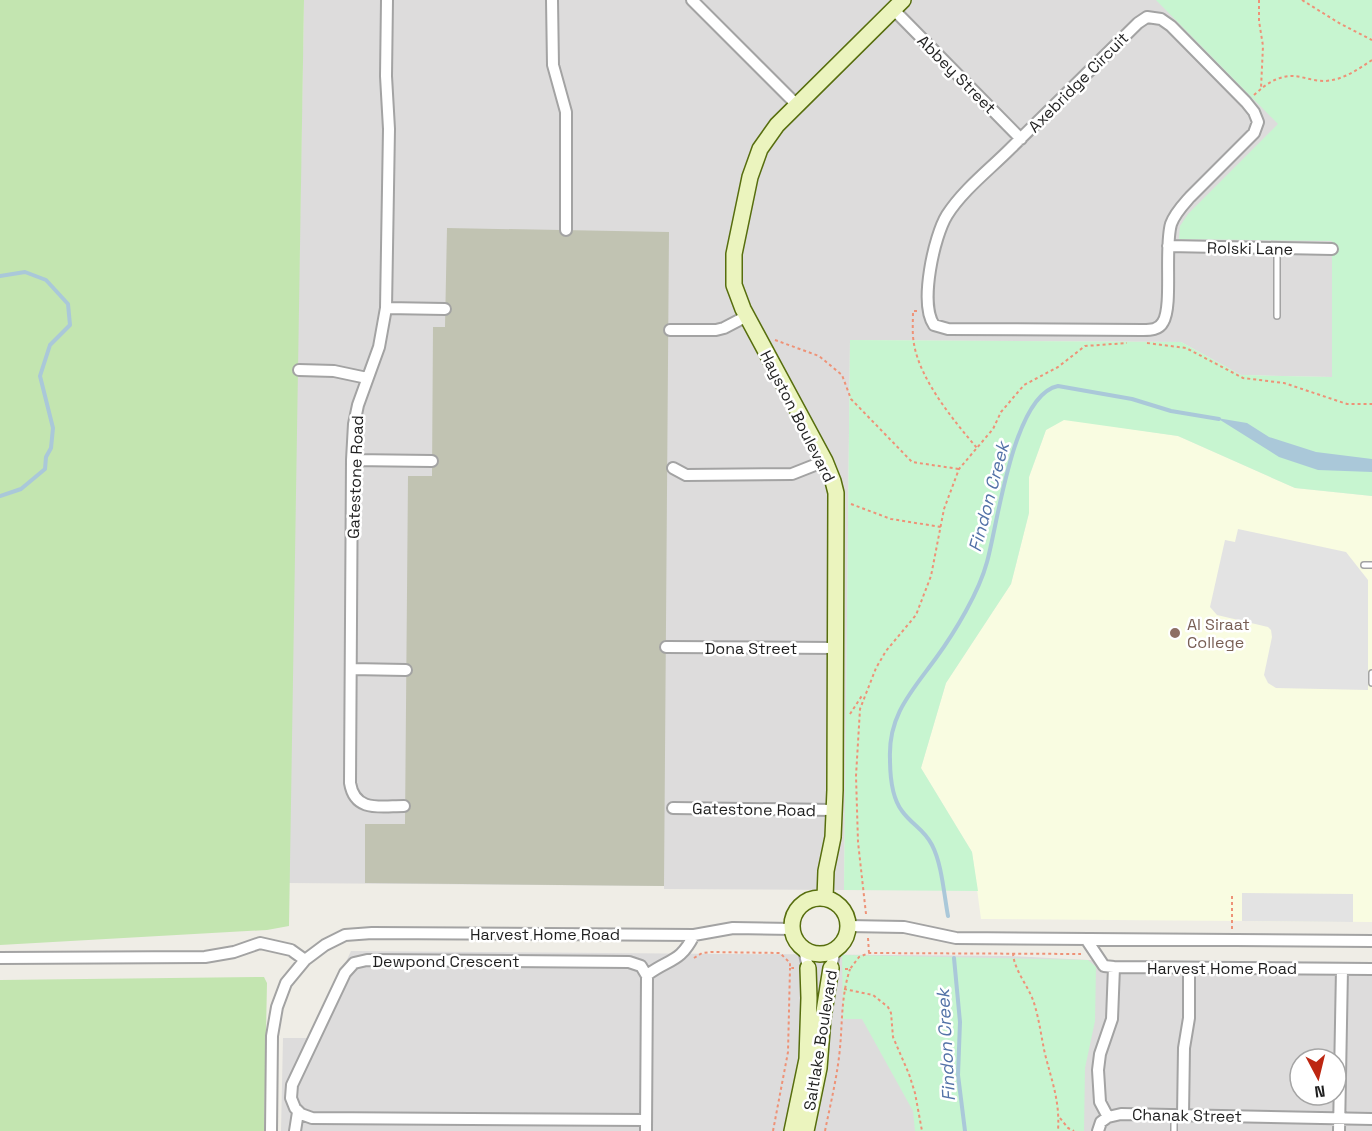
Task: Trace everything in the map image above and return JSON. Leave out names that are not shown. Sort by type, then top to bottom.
[{"type":"street","name":"Gatestone Road","points":[[387,0],[386,76],[389,129],[386,308],[379,347],[367,378],[354,424],[350,783],[356,800],[370,806],[404,806]]},
{"type":"street","points":[[552,0],[553,65],[566,112],[566,230]]},
{"type":"street","points":[[693,0],[796,105]]},
{"type":"street","name":"Hayston Boulevard","points":[[825,898],[834,810],[837,502],[833,480],[825,461],[747,316],[736,291],[733,272],[734,255],[748,187],[760,149],[771,131],[898,5]]},
{"type":"street","name":"Abbey Street","points":[[898,5],[1021,138]]},
{"type":"street","name":"Axebridge Circuit","points":[[1147,17],[1157,17],[1166,22],[1246,102],[1258,122],[1254,133],[1180,208],[1172,222],[1168,246],[1166,316],[1164,322],[1156,328],[1143,330],[948,329],[934,325],[929,312],[932,255],[940,227],[961,198],[1138,23],[1147,17]]},
{"type":"street","name":"Rolski Lane","points":[[1168,246],[1332,249]]},
{"type":"street","points":[[386,308],[445,309]]},
{"type":"street","points":[[670,330],[716,330],[747,316]]},
{"type":"street","points":[[299,370],[334,371],[367,378]]},
{"type":"street","points":[[352,460],[432,461]]},
{"type":"street","points":[[673,468],[686,475],[792,474],[825,461]]},
{"type":"street","name":"Dona Street","points":[[666,647],[836,648]]},
{"type":"street","points":[[351,669],[406,670]]},
{"type":"street","name":"Gatestone Road","points":[[674,808],[834,810]]},
{"type":"street","points":[[816,898],[825,898],[841,908],[848,926],[842,943],[835,949],[820,954],[804,949],[794,936],[792,920],[801,905],[816,898]]},
{"type":"street","name":"Harvest Home Road","points":[[848,926],[904,927],[956,938],[1372,941]]},
{"type":"street","name":"Harvest Home Road","points":[[271,1131],[272,1050],[277,1007],[286,983],[305,960],[325,945],[345,935],[372,933],[694,935],[733,928],[792,928]]},
{"type":"street","points":[[298,1112],[312,1118],[646,1126],[647,975],[658,966],[680,956],[687,950],[694,935]]},
{"type":"street","points":[[1086,939],[1104,966],[1114,967],[1112,1019],[1100,1054],[1098,1070],[1100,1102],[1108,1117],[1101,1122],[1098,1131]]},
{"type":"street","points":[[0,958],[205,957],[234,952],[260,943],[291,950],[305,960]]},
{"type":"street","name":"Saltlake Boulevard","points":[[792,1131],[807,1059],[808,968],[804,949]]},
{"type":"street","name":"Saltlake Boulevard","points":[[806,1131],[819,1068],[823,1018],[835,949]]},
{"type":"street","name":"Dewpond Crescent","points":[[295,1131],[298,1112],[291,1098],[292,1086],[345,973],[354,963],[367,960],[629,962],[641,966],[647,975]]},
{"type":"street","name":"Harvest Home Road","points":[[1114,967],[1372,969]]},
{"type":"street","points":[[1178,1115],[1189,1018],[1189,968]]},
{"type":"street","points":[[1339,1131],[1342,969]]},
{"type":"street","name":"Chanak Street","points":[[1108,1117],[1121,1114],[1372,1119]]},
{"type":"lane","points":[[1277,248],[1277,316]]},
{"type":"lane","points":[[1364,564],[1372,565]]},
{"type":"lane","points":[[1372,673],[1372,683]]},
{"type":"lane","points":[[1174,1131],[1178,1115]]},
{"type":"path","points":[[1259,0],[1263,55],[1262,88]]},
{"type":"path","points":[[1302,0],[1372,40]]},
{"type":"path","points":[[1246,102],[1274,80],[1291,76],[1323,81],[1335,80],[1372,60]]},
{"type":"path","points":[[929,312],[914,311],[914,346],[929,383],[977,448]]},
{"type":"path","points":[[763,346],[775,340],[819,356],[842,375],[851,399],[912,462],[959,469]]},
{"type":"path","points":[[869,953],[858,842],[856,776],[860,709],[876,668],[886,651],[915,615],[931,576],[948,496],[959,469],[993,429],[1001,412],[1014,395],[1032,380],[1058,367],[1086,346],[1133,343]]},
{"type":"path","points":[[1143,343],[1186,348],[1243,378],[1284,383],[1347,404],[1372,404]]},
{"type":"path","points":[[837,502],[849,503],[891,519],[941,527]]},
{"type":"path","points":[[1231,940],[1232,893]]},
{"type":"path","points":[[690,962],[702,953],[711,952],[780,953],[790,963],[788,1052],[773,1131]]},
{"type":"path","points":[[825,1131],[839,1055],[841,1003],[850,969],[859,957],[869,953],[1012,953],[1014,964],[1025,982],[1037,1012],[1057,1094],[1058,1131]]},
{"type":"path","points":[[790,968],[808,968]]},
{"type":"path","points":[[831,968],[850,969]]},
{"type":"path","points":[[844,989],[873,995],[888,1007],[891,1013],[892,1037],[909,1074],[922,1131]]},
{"type":"path","points":[[1059,1115],[1068,1128],[1074,1131]]},
{"type":"shaded area","points":[[304,0],[1372,0],[1332,241],[1332,377],[1241,375],[1181,342],[850,340],[844,890],[288,883]]},
{"type":"shaded area","points":[[447,228],[669,232],[664,886],[365,883],[365,824],[405,824],[408,476],[432,476],[433,327],[445,327]]},
{"type":"shaded area","name":"Al Siraat College","points":[[1064,419],[1178,436],[1295,488],[1372,496],[1372,922],[981,919],[972,852],[921,768],[946,683],[1011,584],[1029,513],[1029,477],[1046,430]]},
{"type":"shaded area","points":[[1238,529],[1346,552],[1368,580],[1368,690],[1276,688],[1268,683],[1264,675],[1272,637],[1271,630],[1268,627],[1217,615],[1210,607],[1225,540],[1235,542]]},
{"type":"shaded area","points":[[1242,893],[1353,894],[1353,922],[1242,921]]},
{"type":"shaded area","points":[[351,951],[1010,956],[1088,960],[1372,962],[1372,1131],[281,1131],[283,1038],[311,1038]]},
{"type":"green space","points":[[0,0],[304,0],[289,926],[267,930],[0,945]]},
{"type":"green space","points":[[1156,0],[1372,0],[1372,496],[1295,488],[1178,436],[1064,420],[1046,430],[1029,477],[1029,513],[1011,584],[946,683],[921,768],[972,852],[978,891],[844,890],[850,340],[1181,342],[1241,375],[1332,377],[1332,241],[1179,239],[1180,226],[1188,214],[1278,124]]},
{"type":"green space","points":[[842,955],[1088,960],[1096,967],[1095,1021],[1085,1068],[1084,1131],[915,1131],[913,1111],[862,1019],[843,1019]]},
{"type":"green space","points":[[264,977],[267,983],[264,1131],[0,1131],[0,980]]},
{"type":"water","points":[[1217,418],[1247,423],[1269,437],[1316,452],[1372,459],[1372,472],[1318,470],[1279,457]]},
{"type":"waterway","points":[[0,276],[25,272],[46,280],[68,304],[70,325],[50,345],[40,376],[53,428],[51,448],[46,457],[45,469],[21,489],[0,496]]},
{"type":"waterway","name":"Findon Creek","points":[[948,916],[940,870],[932,845],[906,816],[896,800],[890,772],[890,743],[897,716],[903,704],[951,636],[978,586],[987,562],[1010,463],[1029,412],[1042,395],[1058,386],[1132,399],[1171,411],[1219,419]]},
{"type":"waterway","name":"Findon Creek","points":[[954,958],[960,1022],[958,1075],[965,1131]]},
{"type":"place","name":"Al Siraat College","points":[[1175,633]]}]
